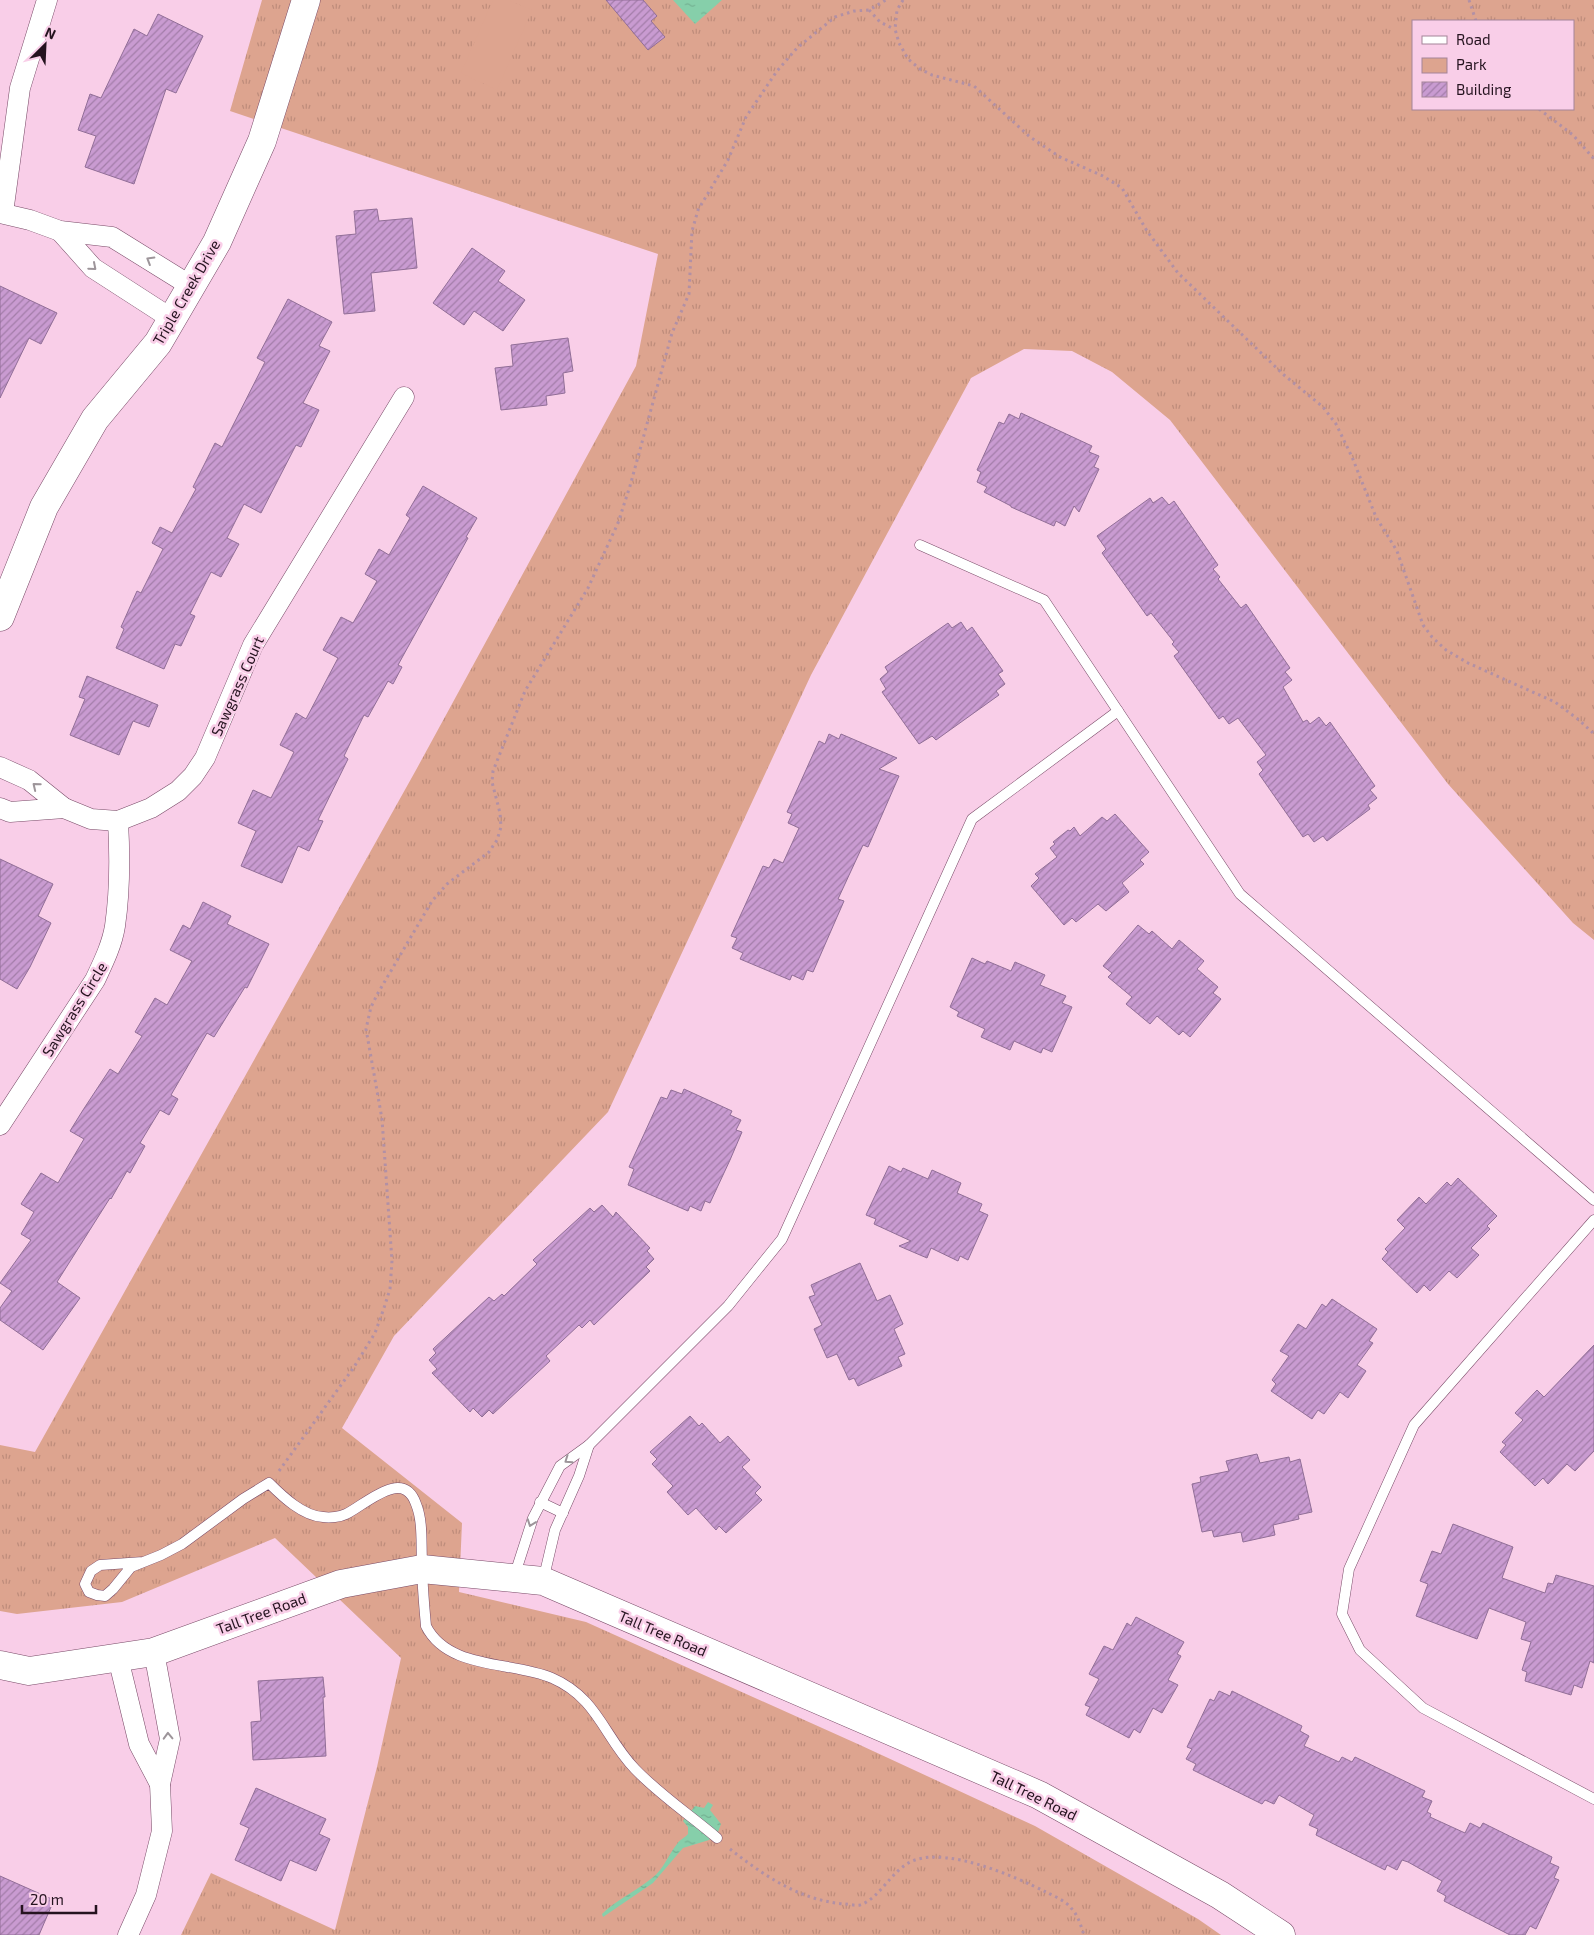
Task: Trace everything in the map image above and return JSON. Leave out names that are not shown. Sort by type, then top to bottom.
[{"type":"street","points":[[47,0],[20,88],[2,213],[30,220],[60,231],[112,237],[192,286]]},
{"type":"street","name":"Triple Creek Drive","points":[[0,617],[44,507],[95,419],[158,343],[217,242],[262,141],[306,0]]},
{"type":"street","points":[[60,231],[93,268],[172,319]]},
{"type":"street","name":"Sawgrass Court","points":[[0,767],[29,780],[64,808],[91,819],[118,822],[150,808],[178,791],[193,776],[204,758],[253,645],[404,397]]},
{"type":"street","name":"Sawgrass Court","points":[[0,808],[10,812],[64,808]]},
{"type":"street","name":"Sawgrass Circle","points":[[0,1125],[95,980],[107,954],[115,927],[120,859],[118,822]]},
{"type":"street","name":"Tall Tree Road","points":[[0,1666],[29,1671],[154,1652],[342,1584],[422,1569],[543,1581],[1039,1795],[1220,1895],[1281,1935]]},
{"type":"street","points":[[128,1935],[146,1895],[162,1831],[160,1784],[170,1738],[154,1652]]},
{"type":"street","points":[[118,1658],[139,1744],[160,1784]]},
{"type":"lane","points":[[920,545],[1044,600],[1240,894],[1594,1200]]},
{"type":"lane","points":[[514,1578],[532,1518],[560,1466],[589,1445],[728,1306],[782,1239],[972,819],[1118,711]]},
{"type":"lane","points":[[1594,1220],[1414,1425],[1349,1569],[1342,1614],[1360,1650],[1422,1708],[1594,1799]]},
{"type":"lane","points":[[543,1581],[555,1530],[579,1476],[589,1445]]},
{"type":"lane","points":[[143,1562],[100,1565],[91,1571],[85,1584],[89,1592],[104,1596],[113,1589],[131,1567],[162,1555],[182,1544],[269,1483],[282,1496],[303,1511],[313,1516],[325,1518],[344,1516],[388,1489],[397,1488],[407,1491],[414,1496],[417,1506],[420,1525],[426,1626],[430,1635],[450,1650],[478,1662],[497,1664],[544,1676],[569,1688],[594,1711],[634,1768],[717,1838]]},
{"type":"lane","points":[[540,1502],[563,1513]]},
{"type":"path","points":[[269,1483],[375,1333],[390,1289],[392,1262],[382,1119],[366,1029],[371,1007],[432,901],[447,884],[489,852],[497,840],[501,827],[500,813],[492,782],[493,771],[524,691],[588,588],[618,523],[672,333],[690,294],[692,231],[698,210],[728,160],[746,117],[777,71],[797,48],[835,17],[854,11],[869,10],[886,0]]},
{"type":"path","points":[[904,0],[898,10],[895,30],[899,43],[908,58],[920,69],[932,75],[974,86],[1030,137],[1060,157],[1103,176],[1122,188],[1161,252],[1178,272],[1284,375],[1323,407],[1336,424],[1352,457],[1376,517],[1397,551],[1409,590],[1423,625],[1432,638],[1446,650],[1468,663],[1555,702],[1594,734]]},
{"type":"path","points":[[1469,0],[1476,20]]},
{"type":"path","points":[[869,10],[880,22],[895,30]]},
{"type":"path","points":[[1541,110],[1573,135],[1594,160]]},
{"type":"path","points":[[717,1838],[747,1862],[774,1880],[810,1897],[835,1904],[859,1905],[871,1898],[902,1867],[916,1860],[930,1857],[977,1864],[1022,1880],[1071,1906],[1084,1935]]},
{"type":"green space","points":[[262,0],[1594,0],[1594,940],[1573,923],[1448,784],[1170,420],[1112,372],[1072,351],[1024,349],[971,378],[811,675],[608,1112],[394,1336],[342,1428],[462,1523],[459,1592],[586,1622],[860,1745],[1035,1826],[1198,1919],[1221,1935],[181,1935],[211,1873],[335,1930],[377,1767],[401,1658],[275,1538],[122,1602],[17,1614],[0,1611],[0,1445],[35,1452],[416,770],[636,366],[658,254],[230,111]]},
{"type":"green space","points":[[493,0],[508,0],[532,10],[497,90],[461,73]]},
{"type":"water","points":[[673,0],[722,0],[695,24]]},
{"type":"water","points":[[708,1802],[713,1805],[710,1810],[721,1824],[718,1832],[709,1840],[683,1848],[653,1883],[603,1917],[602,1914],[608,1909],[656,1874],[678,1842],[688,1834],[688,1827],[683,1821],[695,1806],[704,1808]]},
{"type":"building","points":[[606,0],[643,0],[657,16],[651,21],[665,37],[648,50]]},
{"type":"building","points":[[158,14],[203,36],[176,93],[166,89],[134,184],[85,167],[96,136],[78,130],[90,94],[101,98],[134,29],[147,36]]},
{"type":"building","points":[[377,209],[379,221],[412,218],[417,268],[371,273],[375,311],[344,314],[336,236],[356,234],[354,211]]},
{"type":"building","points":[[472,248],[505,271],[498,281],[525,300],[503,331],[474,311],[464,325],[433,303]]},
{"type":"building","points":[[0,286],[57,313],[41,344],[29,338],[0,398]]},
{"type":"building","points":[[288,299],[332,322],[319,346],[330,351],[303,403],[319,410],[301,447],[296,445],[261,513],[244,504],[227,538],[239,544],[221,577],[211,572],[190,614],[195,616],[181,646],[175,644],[164,669],[116,648],[124,629],[121,627],[137,591],[141,593],[163,549],[152,543],[160,527],[172,533],[196,489],[193,487],[215,443],[222,447],[265,362],[257,358]]},
{"type":"building","points":[[568,338],[573,371],[563,373],[565,393],[546,396],[547,405],[501,410],[495,368],[513,366],[511,345]]},
{"type":"building","points":[[1021,413],[1092,446],[1089,452],[1099,456],[1094,467],[1099,469],[1079,512],[1074,506],[1065,526],[1056,521],[1054,526],[1011,507],[984,492],[987,487],[977,482],[981,472],[977,470],[999,422],[1004,424],[1009,414],[1019,419]]},
{"type":"building","points":[[423,486],[477,518],[466,537],[468,538],[398,665],[402,667],[393,684],[388,681],[368,717],[364,715],[344,756],[348,759],[318,820],[323,821],[309,851],[298,846],[282,883],[241,866],[256,831],[238,823],[253,790],[271,798],[294,752],[280,745],[296,713],[306,719],[338,658],[323,650],[341,617],[353,623],[377,581],[365,574],[379,549],[389,555],[410,518],[406,515]]},
{"type":"building","points":[[1162,497],[1169,505],[1174,501],[1218,565],[1213,569],[1220,577],[1218,579],[1241,608],[1246,604],[1290,668],[1285,672],[1292,680],[1283,687],[1303,722],[1307,720],[1310,724],[1319,717],[1326,726],[1330,722],[1375,786],[1370,790],[1377,798],[1368,805],[1370,809],[1327,841],[1323,836],[1314,842],[1308,834],[1303,837],[1259,774],[1263,770],[1257,762],[1266,755],[1238,718],[1229,724],[1223,716],[1219,719],[1174,656],[1179,652],[1172,644],[1174,642],[1151,613],[1147,616],[1102,553],[1106,549],[1097,536],[1150,498],[1153,503]]},
{"type":"building","points":[[961,622],[967,631],[972,627],[1003,671],[998,674],[1005,684],[996,691],[999,695],[936,740],[932,736],[919,744],[882,692],[886,689],[880,679],[888,672],[885,667],[948,623],[952,628]]},
{"type":"building","points":[[87,676],[158,705],[149,727],[133,721],[119,755],[70,735],[85,699],[79,697]]},
{"type":"building","points":[[829,734],[839,739],[841,734],[897,758],[879,769],[899,776],[868,847],[863,845],[838,899],[844,901],[813,972],[807,970],[803,980],[792,975],[790,980],[740,959],[743,953],[732,948],[737,938],[731,936],[763,866],[769,868],[774,859],[783,863],[799,828],[788,823],[792,814],[787,812],[819,741],[825,744]]},
{"type":"building","points":[[1115,814],[1149,852],[1140,860],[1144,864],[1122,883],[1129,892],[1106,911],[1098,904],[1076,922],[1072,918],[1064,925],[1031,886],[1039,878],[1035,874],[1057,857],[1050,848],[1055,844],[1053,842],[1068,830],[1070,831],[1074,827],[1080,836],[1102,817],[1107,821]]},
{"type":"building","points":[[0,859],[53,884],[38,916],[51,923],[17,989],[0,979]]},
{"type":"building","points":[[203,902],[231,916],[227,924],[269,944],[247,988],[245,987],[214,1037],[207,1033],[171,1095],[178,1099],[169,1115],[160,1110],[140,1143],[145,1146],[130,1173],[127,1171],[57,1282],[80,1298],[43,1350],[0,1320],[0,1308],[12,1291],[0,1283],[31,1240],[21,1234],[34,1212],[21,1204],[41,1173],[58,1183],[84,1139],[70,1131],[110,1069],[118,1074],[142,1036],[135,1032],[155,998],[167,1005],[192,961],[170,950],[183,925],[190,929]]},
{"type":"building","points":[[1138,925],[1149,934],[1152,931],[1172,949],[1179,940],[1204,961],[1197,969],[1218,987],[1213,993],[1221,999],[1190,1037],[1183,1031],[1179,1035],[1157,1016],[1150,1024],[1126,1004],[1132,997],[1108,977],[1112,973],[1103,966]]},
{"type":"building","points":[[972,958],[985,964],[987,961],[1011,971],[1015,962],[1045,975],[1040,985],[1066,996],[1062,1003],[1072,1007],[1052,1052],[1043,1048],[1041,1053],[1014,1041],[1010,1050],[981,1037],[985,1029],[957,1016],[959,1012],[950,1007]]},
{"type":"building","points":[[684,1089],[732,1111],[730,1115],[741,1120],[736,1130],[742,1132],[730,1160],[710,1203],[705,1201],[701,1211],[690,1206],[688,1211],[628,1185],[634,1169],[629,1167],[661,1097],[667,1099],[671,1090],[682,1094]]},
{"type":"building","points":[[889,1166],[901,1172],[903,1168],[928,1179],[932,1170],[961,1183],[957,1193],[982,1204],[979,1211],[988,1215],[968,1260],[960,1256],[958,1261],[931,1248],[927,1258],[899,1246],[911,1241],[874,1224],[876,1219],[866,1215]]},
{"type":"building","points":[[1458,1178],[1497,1216],[1487,1226],[1490,1229],[1471,1248],[1479,1255],[1457,1278],[1449,1271],[1430,1291],[1424,1285],[1417,1293],[1382,1259],[1388,1252],[1385,1249],[1405,1228],[1397,1220],[1419,1197],[1426,1204],[1447,1182],[1451,1186]]},
{"type":"building","points":[[602,1205],[613,1217],[616,1212],[650,1248],[647,1251],[654,1259],[646,1267],[650,1271],[594,1325],[590,1320],[582,1328],[579,1325],[546,1356],[550,1361],[493,1414],[489,1410],[482,1417],[473,1408],[470,1412],[432,1373],[437,1369],[429,1360],[436,1353],[433,1349],[489,1297],[494,1301],[502,1294],[504,1296],[537,1264],[533,1260],[590,1208],[594,1212]]},
{"type":"building","points":[[860,1263],[877,1301],[890,1295],[903,1324],[894,1329],[905,1354],[898,1357],[902,1366],[858,1386],[854,1378],[849,1380],[837,1354],[827,1358],[814,1329],[822,1325],[809,1297],[815,1295],[811,1285]]},
{"type":"building","points":[[1332,1299],[1377,1329],[1369,1341],[1373,1343],[1357,1365],[1366,1371],[1348,1398],[1340,1392],[1324,1414],[1318,1410],[1312,1419],[1271,1391],[1276,1384],[1272,1380],[1289,1356],[1280,1351],[1298,1324],[1306,1329],[1322,1304],[1326,1307]]},
{"type":"building","points":[[1594,1345],[1594,1451],[1575,1471],[1567,1464],[1548,1484],[1543,1478],[1535,1486],[1500,1452],[1506,1445],[1502,1442],[1523,1420],[1515,1413],[1537,1390],[1544,1397]]},
{"type":"building","points":[[690,1416],[699,1426],[702,1423],[720,1443],[728,1436],[750,1460],[742,1467],[761,1487],[755,1493],[762,1500],[726,1533],[719,1526],[716,1530],[696,1508],[688,1515],[667,1492],[673,1486],[652,1464],[657,1459],[650,1452]]},
{"type":"building","points":[[1257,1454],[1260,1463],[1289,1457],[1290,1462],[1300,1459],[1312,1512],[1298,1515],[1299,1519],[1273,1525],[1275,1535],[1243,1542],[1241,1532],[1214,1537],[1212,1530],[1202,1532],[1192,1484],[1201,1482],[1200,1477],[1229,1471],[1226,1461]]},
{"type":"building","points":[[1453,1524],[1513,1547],[1502,1578],[1545,1593],[1548,1583],[1553,1584],[1556,1575],[1594,1586],[1594,1663],[1590,1661],[1582,1688],[1574,1685],[1571,1695],[1525,1681],[1527,1672],[1522,1670],[1531,1642],[1521,1639],[1526,1622],[1489,1608],[1477,1639],[1416,1616],[1428,1584],[1420,1581],[1432,1551],[1441,1554]]},
{"type":"building","points":[[1136,1617],[1184,1642],[1177,1654],[1181,1656],[1168,1680],[1178,1685],[1162,1713],[1153,1708],[1140,1733],[1134,1729],[1129,1738],[1086,1715],[1090,1707],[1085,1705],[1099,1679],[1089,1674],[1104,1646],[1113,1650],[1127,1623],[1131,1626]]},
{"type":"building","points":[[323,1677],[326,1756],[253,1760],[251,1722],[261,1721],[258,1681]]},
{"type":"building","points":[[1219,1691],[1230,1696],[1232,1691],[1302,1726],[1300,1731],[1309,1736],[1304,1746],[1339,1762],[1342,1757],[1352,1762],[1355,1757],[1425,1791],[1422,1797],[1432,1801],[1427,1812],[1431,1814],[1430,1817],[1465,1833],[1470,1823],[1480,1828],[1483,1823],[1552,1857],[1550,1863],[1559,1867],[1554,1878],[1559,1880],[1536,1929],[1530,1926],[1525,1935],[1510,1935],[1444,1901],[1446,1896],[1437,1891],[1442,1881],[1408,1862],[1402,1860],[1397,1870],[1387,1865],[1385,1870],[1316,1835],[1318,1829],[1309,1825],[1314,1815],[1279,1795],[1274,1804],[1265,1800],[1262,1804],[1193,1770],[1196,1764],[1186,1759],[1192,1749],[1187,1747],[1210,1699],[1214,1701]]},
{"type":"building","points":[[256,1788],[326,1819],[319,1834],[330,1839],[316,1871],[290,1860],[281,1881],[235,1860],[249,1828],[240,1824]]},
{"type":"building","points":[[0,1876],[54,1900],[39,1935],[0,1935]]}]
